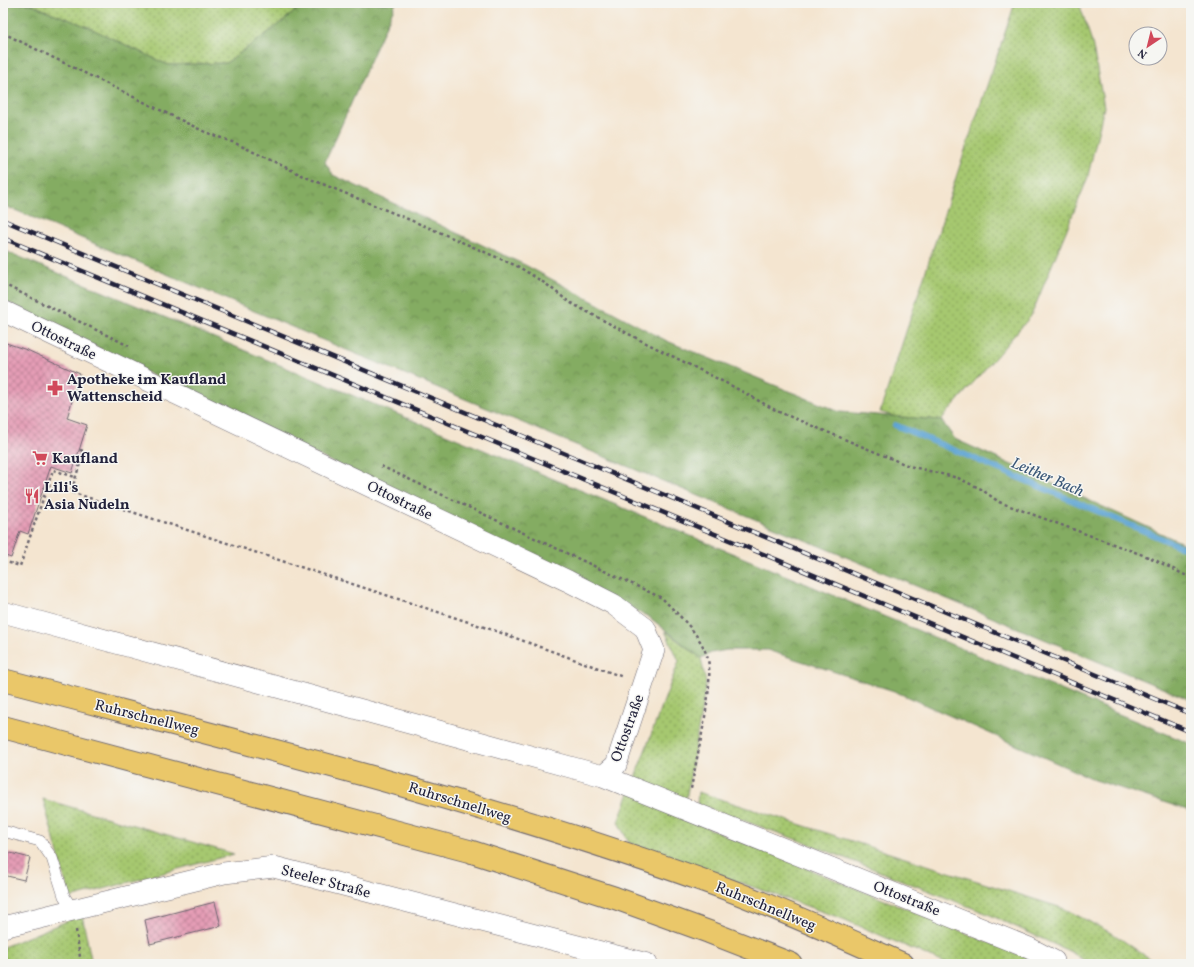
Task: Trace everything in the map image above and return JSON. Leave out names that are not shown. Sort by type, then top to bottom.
[{"type":"highway","name":"Ruhrschnellweg","points":[[3,680],[340,767],[481,808],[724,888],[903,964]]},
{"type":"highway","points":[[3,727],[469,851],[615,898],[791,964]]},
{"type":"street","name":"Ottostraße","points":[[3,311],[237,424],[332,467],[613,604],[645,628],[654,650],[616,765],[603,776]]},
{"type":"street","name":"Ottostraße","points":[[3,612],[603,776],[975,925],[1029,948],[1053,963]]},
{"type":"street","name":"Steeler Straße","points":[[3,927],[224,873],[274,868],[647,964]]},
{"type":"lane","points":[[3,831],[40,841],[52,858],[64,896],[72,910]]},
{"type":"path","points":[[3,33],[205,132],[235,143],[308,178],[432,229],[519,267],[546,284],[569,302],[640,340],[732,386],[779,412],[909,466],[958,478],[981,489],[1000,502],[1151,558],[1191,578]]},
{"type":"path","points":[[71,492],[84,451],[80,450]]},
{"type":"path","points":[[3,561],[20,566],[53,470],[75,477]]},
{"type":"path","points":[[48,485],[496,631],[643,684]]},
{"type":"path","points":[[72,910],[81,964]]},
{"type":"green space","points":[[3,3],[27,3],[88,27],[168,65],[226,63],[269,32],[305,3],[396,3],[325,162],[333,175],[525,265],[667,341],[840,412],[941,420],[955,439],[1191,547],[1191,700],[325,341],[3,205]]},
{"type":"green space","points":[[27,3],[305,3],[269,32],[226,63],[168,65],[88,27]]},
{"type":"green space","points":[[1015,3],[1079,3],[1092,42],[1104,107],[1087,180],[1031,316],[941,420],[896,417],[880,412],[962,159]]},
{"type":"green space","points":[[3,250],[1191,744],[1191,811],[1095,780],[894,691],[767,650],[727,650],[711,653],[701,658],[649,617],[379,484],[213,406],[3,300]]},
{"type":"green space","points":[[665,631],[701,658],[706,683],[683,818],[1042,964],[947,964],[843,919],[629,843],[618,822],[679,661]]},
{"type":"green space","points":[[698,792],[1065,909],[1115,935],[1157,964],[1090,964],[1071,952],[988,914],[812,845],[697,804]]},
{"type":"green space","points":[[43,799],[234,854],[70,898]]},
{"type":"green space","points":[[82,915],[92,964],[3,964],[3,947]]},
{"type":"building","name":"Kaufland","points":[[3,342],[27,350],[80,374],[67,418],[87,425],[72,473],[51,466],[28,534],[20,531],[11,558],[3,555]]},
{"type":"building","points":[[3,851],[30,858],[24,880],[3,875]]},
{"type":"building","points":[[215,902],[221,926],[150,944],[145,920]]},
{"type":"waterway","name":"Leither Bach","points":[[895,425],[1191,551]]},
{"type":"railway","points":[[3,220],[1191,714]]},
{"type":"railway","points":[[3,238],[1191,732]]},
{"type":"place","name":"Apotheke im Kaufland Wattenscheid","points":[[55,388]]},
{"type":"place","name":"Kaufland","points":[[40,458]]},
{"type":"place","name":"Lili's Asia Nudeln","points":[[32,496]]}]
